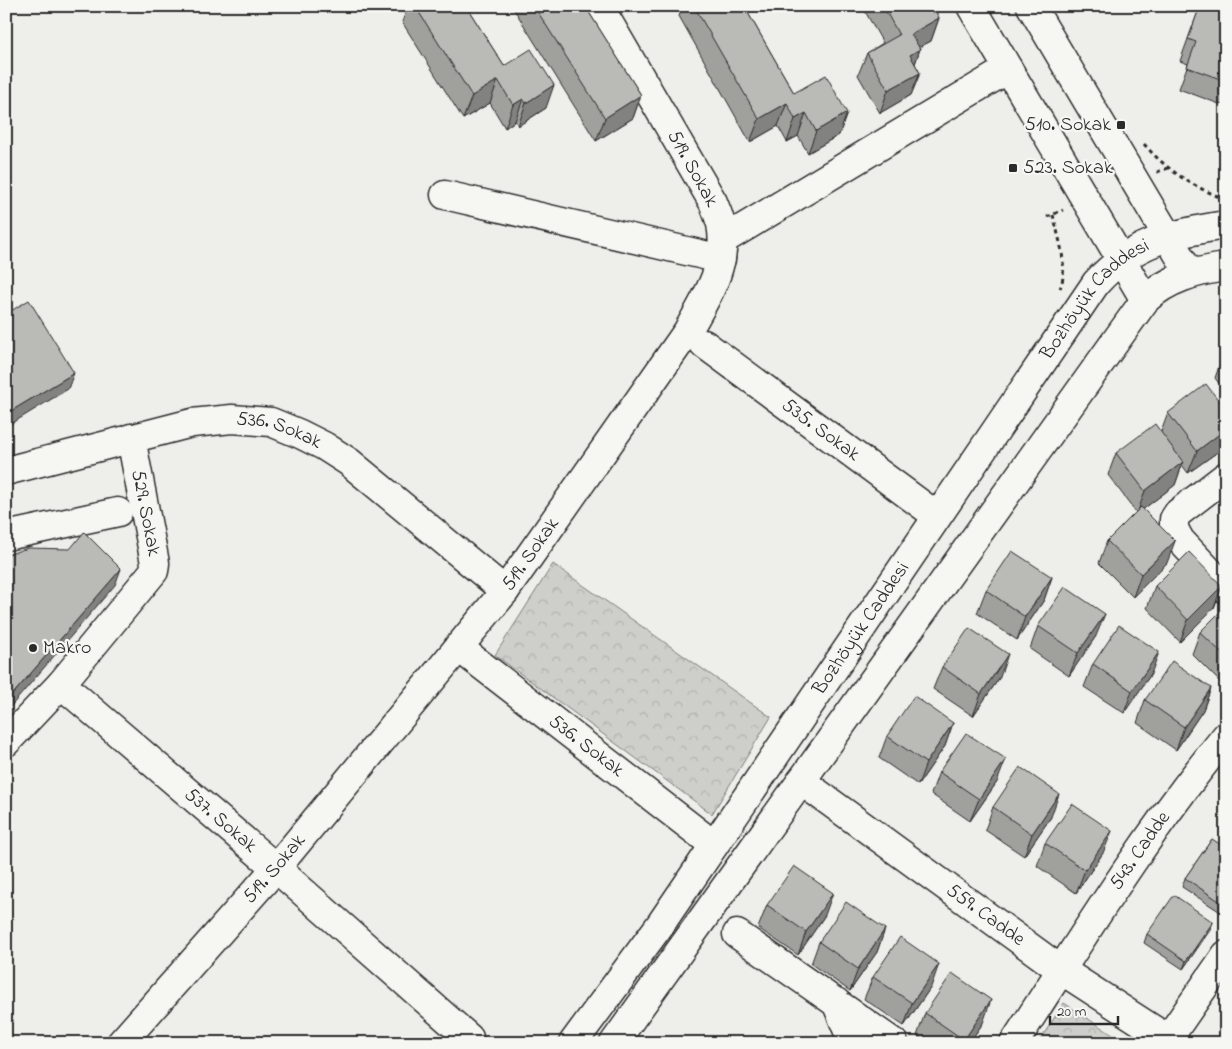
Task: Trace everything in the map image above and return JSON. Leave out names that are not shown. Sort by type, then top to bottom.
[{"type":"street","name":"519. Sokak","points":[[121,1043],[276,868],[505,590],[686,332],[709,294],[716,278],[722,249],[720,223],[713,202],[599,6]]},
{"type":"street","points":[[971,6],[1145,300]]},
{"type":"street","points":[[1031,6],[1190,274]]},
{"type":"street","points":[[445,195],[722,249],[1008,69]]},
{"type":"street","name":"Bozhöyük Caddesi","points":[[573,1043],[660,926],[1096,283],[1121,260],[1134,251],[1154,242],[1168,236],[1226,225]]},
{"type":"street","name":"Bozhöyük Caddesi","points":[[614,1043],[1145,300],[1155,290],[1173,280],[1210,269],[1226,267]]},
{"type":"street","name":"535. Sokak","points":[[704,344],[937,516]]},
{"type":"street","name":"536. Sokak","points":[[6,471],[192,423],[232,419],[272,422],[316,442],[348,462],[505,590]]},
{"type":"street","name":"529. Sokak","points":[[6,742],[61,684],[154,570],[155,563],[131,438]]},
{"type":"street","points":[[1226,476],[1178,513],[1174,519],[1174,529],[1180,540],[1226,589]]},
{"type":"street","points":[[6,536],[118,512]]},
{"type":"street","name":"536. Sokak","points":[[458,647],[714,845]]},
{"type":"street","name":"537. Sokak","points":[[61,684],[276,868],[469,1038]]},
{"type":"street","name":"543. Cadde","points":[[1014,1043],[1131,863],[1226,736]]},
{"type":"street","name":"559. Cadde","points":[[801,781],[1061,970],[1171,1041]]},
{"type":"street","points":[[737,934],[894,1043]]},
{"type":"street","points":[[1171,1041],[1226,955]]},
{"type":"street","points":[[836,1002],[853,1043]]},
{"type":"path","points":[[1139,137],[1168,168],[1211,194],[1226,199]]},
{"type":"path","points":[[1053,215],[1062,252],[1063,281],[1057,295]]},
{"type":"green space","points":[[553,564],[771,717],[712,814],[495,655]]},
{"type":"green space","points":[[1064,1003],[1125,1043],[1038,1043]]},
{"type":"building","points":[[415,6],[466,6],[504,66],[531,49],[554,85],[526,103],[523,99],[513,105],[498,80],[472,96]]},
{"type":"building","points":[[534,6],[585,6],[641,95],[605,118]]},
{"type":"building","points":[[694,6],[744,6],[794,93],[826,75],[847,113],[816,131],[806,113],[795,119],[787,103],[759,119]]},
{"type":"building","points":[[883,6],[933,6],[939,18],[911,34],[920,49],[910,55],[920,73],[888,90],[867,53],[899,35]]},
{"type":"building","points":[[1200,6],[1226,6],[1226,81],[1187,67],[1196,42],[1188,39]]},
{"type":"building","points":[[29,300],[74,373],[6,414],[6,314]]},
{"type":"building","points":[[1206,384],[1226,410],[1226,429],[1197,451],[1168,413]]},
{"type":"building","points":[[1155,424],[1183,462],[1145,491],[1116,453]]},
{"type":"building","points":[[1141,507],[1175,541],[1141,574],[1107,541]]},
{"type":"building","name":"Makro","points":[[84,532],[121,569],[6,702],[6,555],[28,548],[70,549]]},
{"type":"building","points":[[1012,551],[1052,577],[1025,617],[986,590]]},
{"type":"building","points":[[1189,552],[1222,586],[1188,620],[1155,586]]},
{"type":"building","points":[[1065,587],[1105,614],[1078,653],[1038,626]]},
{"type":"building","points":[[1226,606],[1226,657],[1200,632]]},
{"type":"building","points":[[1119,625],[1159,652],[1132,691],[1093,664]]},
{"type":"building","points":[[969,628],[1008,654],[981,694],[942,667]]},
{"type":"building","points":[[1172,661],[1211,688],[1184,727],[1145,700]]},
{"type":"building","points":[[914,696],[953,723],[926,763],[887,736]]},
{"type":"building","points":[[966,733],[1006,759],[979,799],[939,772]]},
{"type":"building","points":[[1020,767],[1059,794],[1032,834],[993,807]]},
{"type":"building","points":[[1072,804],[1112,831],[1085,870],[1045,843]]},
{"type":"building","points":[[1212,839],[1226,848],[1225,905],[1185,878]]},
{"type":"building","points":[[794,866],[833,893],[806,932],[767,905]]},
{"type":"building","points":[[1174,895],[1213,922],[1186,961],[1147,934]]},
{"type":"building","points":[[846,902],[885,929],[858,969],[819,942]]},
{"type":"building","points":[[900,937],[939,964],[912,1003],[873,977]]},
{"type":"building","points":[[952,973],[991,1000],[964,1040],[925,1013]]},
{"type":"building","points":[[1226,1007],[1226,1015],[1222,1012]]},
{"type":"place","name":"510. Sokak","points":[[1121,125]]},
{"type":"place","name":"523. Sokak","points":[[1013,168]]},
{"type":"place","name":"Makro","points":[[33,648]]}]
